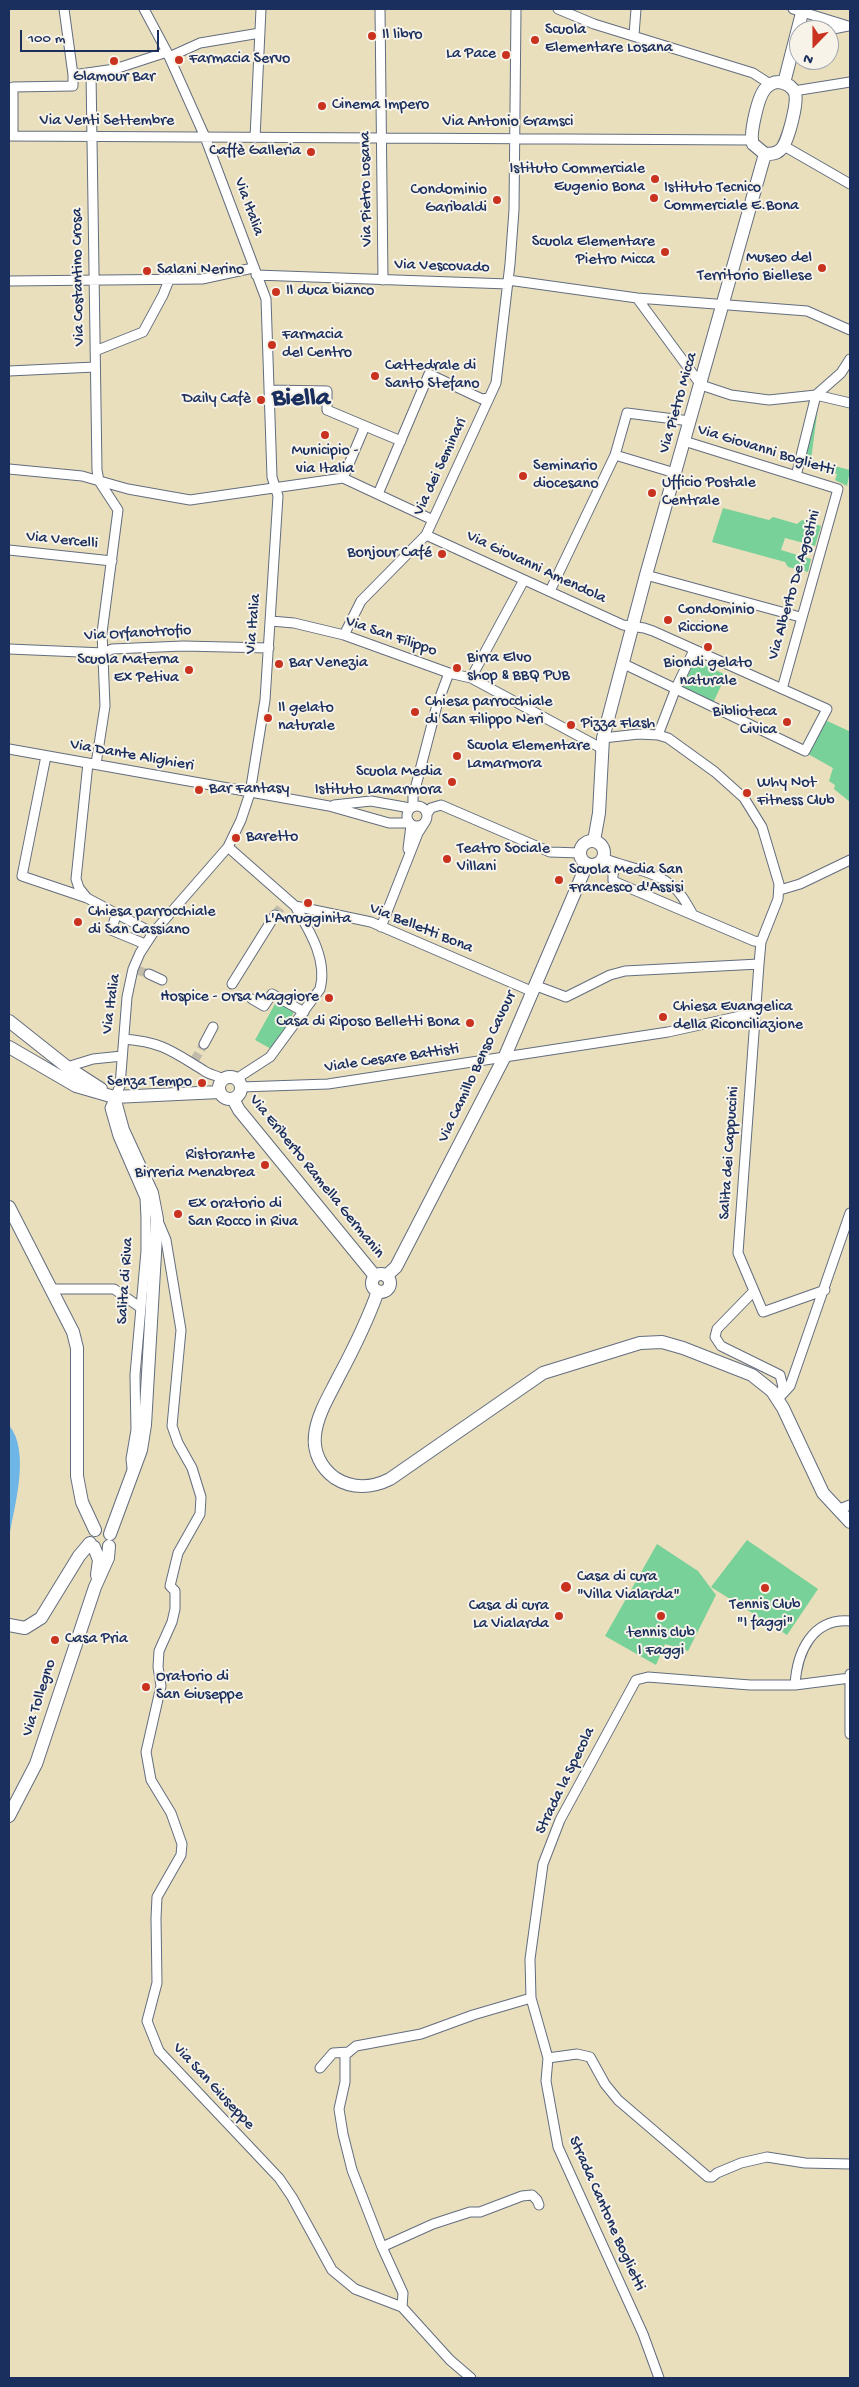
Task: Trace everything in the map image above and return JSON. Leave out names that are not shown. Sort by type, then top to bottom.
[{"type":"main road","points":[[784,83],[789,65]]},
{"type":"main road","points":[[784,83],[794,92],[795,104],[784,146],[775,153],[765,154],[755,148],[751,140],[752,130],[763,92],[770,84],[784,83]]},
{"type":"main road","name":"Via Pietro Micca","points":[[594,841],[599,813],[602,743],[634,628],[646,575],[702,385],[765,154]]},
{"type":"main road","points":[[594,841],[603,847],[603,858],[598,864],[587,864],[581,858],[580,853],[583,845],[594,841]]},
{"type":"main road","name":"Via Camillo Benso Cavour","points":[[381,1276],[396,1267],[504,1056],[587,864]]},
{"type":"main road","points":[[9,1021],[67,1067],[114,1097],[126,1138],[152,1194],[157,1219]]},
{"type":"main road","points":[[9,1047],[76,1086],[114,1097],[220,1092]]},
{"type":"main road","points":[[234,1082],[240,1093],[233,1099],[226,1099],[220,1092],[220,1085],[234,1082]]},
{"type":"main road","name":"Via Eriberto Ramella Germanin","points":[[233,1099],[239,1110],[381,1276]]},
{"type":"main road","points":[[9,1207],[73,1332],[77,1348],[77,1476],[82,1502],[95,1530]]},
{"type":"main road","name":"Salita di Riva","points":[[109,1540],[142,1450],[157,1219]]},
{"type":"main road","points":[[381,1276],[372,1286],[378,1291],[369,1317],[322,1410],[315,1433],[316,1452],[324,1468],[332,1476],[348,1484],[366,1486],[390,1479],[543,1373],[640,1343],[662,1342],[735,1368],[763,1382],[778,1399],[823,1493],[850,1522]]},
{"type":"main road","points":[[102,1529],[109,1540],[100,1550],[92,1545],[90,1535],[95,1530],[102,1529]]},
{"type":"main road","name":"Via Tollegno","points":[[9,1816],[36,1764],[95,1587],[108,1558],[109,1540]]},
{"type":"main road","points":[[9,1625],[25,1628],[41,1618],[79,1556],[92,1545]]},
{"type":"main road","name":"Via Tollegno","points":[[92,1545],[99,1560],[95,1587]]},
{"type":"street","points":[[11,136],[13,88],[73,86],[64,9]]},
{"type":"street","name":"Via Italia","points":[[114,1097],[120,1086],[127,997],[145,944],[228,847],[241,820],[250,793],[265,700],[278,496],[272,477],[266,299],[205,137],[168,55],[144,9]]},
{"type":"street","points":[[255,138],[261,9]]},
{"type":"street","name":"Via Pietro Losana","points":[[380,9],[383,280]]},
{"type":"street","name":"Via dei Seminari","points":[[344,635],[361,601],[426,535],[496,384],[514,210],[516,9]]},
{"type":"street","points":[[558,9],[594,24],[753,73],[770,84]]},
{"type":"street","points":[[634,36],[636,9]]},
{"type":"street","points":[[800,10],[850,29]]},
{"type":"street","points":[[73,75],[128,66],[168,55],[200,43],[260,33]]},
{"type":"street","name":"Via Costantino Crosa","points":[[91,73],[97,470],[100,481]]},
{"type":"street","points":[[794,92],[850,82]]},
{"type":"street","name":"Via Venti Settembre","points":[[11,136],[205,137]]},
{"type":"street","name":"Via Antonio Gramsci","points":[[205,137],[751,140]]},
{"type":"street","points":[[784,146],[850,184]]},
{"type":"street","name":"Via Vescovado","points":[[9,281],[202,279],[255,272],[383,280],[508,282],[636,298],[807,311],[850,330]]},
{"type":"street","points":[[95,351],[143,332],[164,295],[169,280]]},
{"type":"street","points":[[636,298],[702,385],[731,395],[770,400],[816,395],[850,403]]},
{"type":"street","points":[[796,476],[816,395],[841,373],[850,358]]},
{"type":"street","points":[[9,370],[96,367]]},
{"type":"street","points":[[378,494],[429,374],[482,399],[489,398]]},
{"type":"street","points":[[269,390],[326,391],[327,410],[401,441]]},
{"type":"street","points":[[550,591],[615,455],[627,413],[690,421]]},
{"type":"street","points":[[343,478],[365,426]]},
{"type":"street","name":"Via Giovanni Boglietti","points":[[684,441],[838,489]]},
{"type":"street","points":[[615,455],[675,473]]},
{"type":"street","points":[[9,469],[82,476],[128,489],[190,500],[343,478],[433,520]]},
{"type":"street","points":[[87,898],[79,888],[76,879],[84,791],[105,706],[102,634],[118,510],[100,481]]},
{"type":"street","name":"Via Alberto De Agostini","points":[[782,689],[800,616],[838,489]]},
{"type":"street","name":"Via Giovanni Amendola","points":[[426,535],[623,625],[644,628],[827,709],[805,751],[676,688]]},
{"type":"street","name":"Via Vercelli","points":[[9,550],[112,561]]},
{"type":"street","points":[[646,575],[800,616]]},
{"type":"street","points":[[471,678],[524,580]]},
{"type":"street","name":"Via San Filippo","points":[[271,621],[294,623],[344,635],[449,673],[471,678],[602,743]]},
{"type":"street","name":"Via Orfanotrofio","points":[[9,649],[104,653],[112,649],[183,646],[269,648]]},
{"type":"street","points":[[658,735],[676,688],[694,650]]},
{"type":"street","points":[[624,664],[676,688]]},
{"type":"street","points":[[408,860],[410,824],[406,817],[411,807],[437,705],[449,673]]},
{"type":"street","points":[[602,743],[658,735],[668,738],[715,772],[744,798],[762,827],[780,890],[800,884],[850,860]]},
{"type":"street","name":"Via Dante Alighieri","points":[[9,749],[329,806]]},
{"type":"street","points":[[46,756],[22,876],[87,898],[153,933]]},
{"type":"street","points":[[329,806],[371,801],[421,807],[426,818]]},
{"type":"street","points":[[381,927],[418,833],[431,808],[441,805],[550,852],[580,853]]},
{"type":"street","points":[[329,806],[389,822],[410,824],[417,827],[426,818]]},
{"type":"street","points":[[389,822],[403,830],[409,840]]},
{"type":"street","name":"Via Belletti Bona","points":[[228,847],[284,903],[371,922],[533,988],[566,997],[610,975],[625,970],[759,964]]},
{"type":"street","points":[[603,858],[617,864],[624,864],[669,883],[682,896],[693,915]]},
{"type":"street","points":[[617,864],[613,874],[614,881],[761,942]]},
{"type":"street","name":"Salita dei Cappuccini","points":[[780,890],[761,942],[754,1013],[738,1253],[763,1312],[825,1290]]},
{"type":"street","points":[[124,1039],[145,1040],[176,1052],[194,1062],[205,1072],[234,1082],[270,1057],[320,989],[322,975],[316,944],[295,906]]},
{"type":"street","points":[[117,913],[111,930],[145,944]]},
{"type":"street","points":[[232,984],[275,915]]},
{"type":"street","points":[[149,974],[162,980]]},
{"type":"street","points":[[252,998],[264,1006],[272,994],[304,1012]]},
{"type":"street","name":"Viale Cesare Battisti","points":[[234,1082],[328,1084],[668,1032],[754,1013]]},
{"type":"street","points":[[204,1044],[214,1027]]},
{"type":"street","points":[[67,1067],[93,1059],[122,1056]]},
{"type":"street","name":"Salita di Riva","points":[[114,1097],[110,1108],[118,1136],[145,1198],[146,1251],[135,1375],[136,1430],[131,1460],[133,1474]]},
{"type":"street","points":[[778,1399],[790,1386],[825,1290],[850,1213]]},
{"type":"street","name":"Via San Giuseppe","points":[[157,1219],[166,1240],[181,1330],[172,1426],[194,1475],[201,1497],[200,1514],[182,1542],[170,1586],[175,1591],[175,1609],[172,1622],[159,1651],[158,1667],[161,1686],[146,1752],[151,1780],[171,1813],[182,1844],[181,1855],[157,1897],[157,1983],[147,2021],[159,2051],[279,2178],[292,2197],[332,2270],[354,2289],[402,2307],[450,2360],[471,2378]]},
{"type":"street","points":[[51,1289],[114,1289],[141,1308]]},
{"type":"street","points":[[754,1291],[717,1329],[714,1338],[721,1346],[780,1376],[782,1387],[778,1399]]},
{"type":"street","points":[[837,1510],[850,1505]]},
{"type":"street","points":[[795,1685],[796,1666],[805,1645],[827,1624],[838,1620],[850,1621]]},
{"type":"street","points":[[850,1673],[850,1734]]},
{"type":"street","name":"Strada la Specola","points":[[548,2058],[530,1998],[530,1959],[543,1864],[560,1820],[636,1680],[657,1677],[750,1684],[795,1685],[850,1678]]},
{"type":"street","points":[[402,2307],[402,2293],[352,2170],[339,2109],[345,2082],[345,2056],[356,2046],[421,2034],[473,2015],[530,1998]]},
{"type":"street","points":[[320,2068],[333,2053],[349,2052]]},
{"type":"street","points":[[548,2058],[577,2054],[590,2057],[605,2084],[618,2100],[708,2177],[712,2178],[717,2173],[741,2163],[767,2157],[805,2163],[850,2164]]},
{"type":"street","name":"Strada Cantone Boglietti","points":[[548,2058],[546,2081],[558,2147],[643,2334],[659,2378]]},
{"type":"street","points":[[382,2247],[433,2224],[470,2212],[480,2212],[522,2196],[532,2195],[539,2205]]},
{"type":"green space","points":[[818,407],[811,460],[850,470],[847,486],[835,480],[837,474],[803,465]]},
{"type":"green space","points":[[723,508],[769,520],[773,517],[797,524],[802,520],[821,526],[815,546],[785,538],[781,550],[811,559],[808,572],[788,567],[785,562],[712,542]]},
{"type":"green space","points":[[695,660],[726,675],[713,703],[682,689]]},
{"type":"green space","points":[[825,720],[850,730],[850,802],[834,789],[835,785],[829,781],[833,768],[808,754]]},
{"type":"green space","points":[[276,1002],[294,1012],[273,1050],[255,1040]]},
{"type":"green space","name":"Tennis Club \"I faggi\"","points":[[747,1540],[818,1589],[787,1635],[711,1587]]},
{"type":"green space","name":"tennis club I Faggi","points":[[657,1544],[698,1571],[716,1595],[688,1651],[665,1644],[656,1665],[605,1636]]},
{"type":"water","points":[[9,1425],[16,1436],[20,1464],[17,1496],[9,1538]]},
{"type":"tunnel","points":[[275,915],[282,906]]},
{"type":"tunnel","points":[[137,970],[149,974]]},
{"type":"tunnel","points":[[194,1061],[204,1044]]},
{"type":"place","name":"Il libro","points":[[372,36]]},
{"type":"place","name":"Scuola Elementare Losana","points":[[535,40]]},
{"type":"place","name":"La Pace","points":[[506,55]]},
{"type":"place","name":"Farmacia Servo","points":[[179,60]]},
{"type":"place","name":"Glamour Bar","points":[[114,61]]},
{"type":"place","name":"Cinema Impero","points":[[322,106]]},
{"type":"place","name":"Caffè Galleria","points":[[311,152]]},
{"type":"place","name":"Istituto Commerciale Eugenio Bona","points":[[655,179]]},
{"type":"place","name":"Istituto Tecnico Commerciale E.Bona","points":[[654,198]]},
{"type":"place","name":"Condominio Garibaldi","points":[[497,200]]},
{"type":"place","name":"Scuola Elementare Pietro Micca","points":[[665,252]]},
{"type":"place","name":"Museo del Territorio Biellese","points":[[822,268]]},
{"type":"place","name":"Salani Nerino","points":[[147,271]]},
{"type":"place","name":"Il duca bianco","points":[[276,292]]},
{"type":"place","name":"Farmacia del Centro","points":[[272,345]]},
{"type":"place","name":"Cattedrale di Santo Stefano","points":[[375,376]]},
{"type":"place","name":"Daily Cafè","points":[[261,400]]},
{"type":"place","name":"Municipio - via Italia","points":[[325,435]]},
{"type":"place","name":"Seminario diocesano","points":[[523,476]]},
{"type":"place","name":"Ufficio Postale Centrale","points":[[652,493]]},
{"type":"place","name":"Bonjour Café","points":[[442,554]]},
{"type":"place","name":"Condominio Riccione","points":[[668,620]]},
{"type":"place","name":"Biondi gelato naturale","points":[[708,647]]},
{"type":"place","name":"Bar Venezia","points":[[279,664]]},
{"type":"place","name":"Birra Elvo shop & BBQ PUB","points":[[457,668]]},
{"type":"place","name":"Scuola Materna Ex Petiva","points":[[189,670]]},
{"type":"place","name":"Chiesa parrocchiale di San Filippo Neri","points":[[415,712]]},
{"type":"place","name":"Il gelato naturale","points":[[268,718]]},
{"type":"place","name":"Biblioteca Civica","points":[[787,722]]},
{"type":"place","name":"Pizza Flash","points":[[571,725]]},
{"type":"place","name":"Scuola Elementare Lamarmora","points":[[457,756]]},
{"type":"place","name":"Scuola Media Istituto Lamarmora","points":[[452,782]]},
{"type":"place","name":"Bar Fantasy","points":[[199,790]]},
{"type":"place","name":"Why Not Fitness Club","points":[[747,793]]},
{"type":"place","name":"Baretto","points":[[236,838]]},
{"type":"place","name":"Teatro Sociale Villani","points":[[447,859]]},
{"type":"place","name":"Scuola Media San Francesco d'Assisi","points":[[559,880]]},
{"type":"place","name":"L'Arrugginita","points":[[308,903]]},
{"type":"place","name":"Chiesa parrocchiale di San Cassiano","points":[[78,922]]},
{"type":"place","name":"Hospice - Orsa Maggiore","points":[[329,998]]},
{"type":"place","name":"Chiesa Evangelica della Riconciliazione","points":[[663,1017]]},
{"type":"place","name":"Casa di Riposo Belletti Bona","points":[[470,1023]]},
{"type":"place","name":"Senza Tempo","points":[[202,1083]]},
{"type":"place","name":"Ristorante Birreria Menabrea","points":[[265,1165]]},
{"type":"place","name":"Ex oratorio di San Rocco in Riva","points":[[178,1214]]},
{"type":"place","name":"Casa di cura \"Villa Vialarda\"","points":[[566,1587]]},
{"type":"place","name":"Tennis Club \"I faggi\"","points":[[765,1588]]},
{"type":"place","name":"Casa di cura La Vialarda","points":[[559,1616]]},
{"type":"place","name":"tennis club I Faggi","points":[[661,1616]]},
{"type":"place","name":"Casa Pria","points":[[55,1640]]},
{"type":"place","name":"Oratorio di San Giuseppe","points":[[146,1687]]},
{"type":"district","name":"Biella","points":[[301,400]]}]
